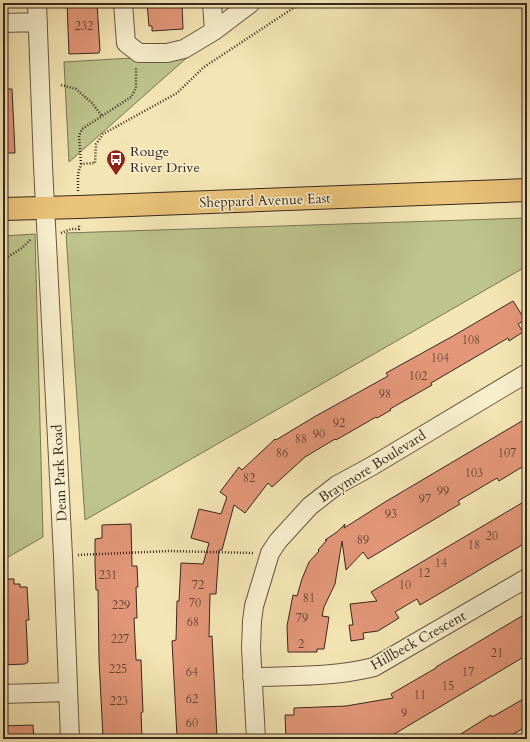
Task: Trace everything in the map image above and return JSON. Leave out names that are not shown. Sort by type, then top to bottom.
[{"type":"main road","name":"Sheppard Avenue East","points":[[3,209],[527,190]]},
{"type":"street","points":[[37,3],[46,208]]},
{"type":"street","points":[[123,3],[126,43],[140,53],[167,53],[184,49],[214,31],[251,3]]},
{"type":"street","points":[[212,3],[214,31]]},
{"type":"street","points":[[3,23],[38,22]]},
{"type":"street","name":"Dean Park Road","points":[[46,208],[63,556],[67,692],[70,739]]},
{"type":"street","name":"Braymore Boulevard","points":[[256,739],[251,648],[252,621],[254,606],[270,554],[278,541],[310,506],[337,485],[379,462],[527,373]]},
{"type":"street","name":"Hillbeck Crescent","points":[[252,677],[337,674],[374,667],[527,578]]},
{"type":"street","points":[[3,694],[67,692]]},
{"type":"path","points":[[81,164],[95,163],[96,144],[103,134],[176,93],[204,67],[301,3]]},
{"type":"path","points":[[78,174],[81,164],[79,136],[82,129],[131,97],[136,88],[136,51]]},
{"type":"path","points":[[61,85],[76,89],[92,103],[102,116]]},
{"type":"path","points":[[63,233],[71,229],[79,229]]},
{"type":"path","points":[[3,260],[22,248],[34,234]]},
{"type":"path","points":[[63,556],[169,551],[270,554]]},
{"type":"green space","points":[[200,46],[69,162],[64,62],[166,56]]},
{"type":"green space","points":[[527,218],[527,266],[85,520],[66,233]]},
{"type":"green space","points":[[35,234],[43,537],[3,560],[3,236]]},
{"type":"building","points":[[67,3],[97,3],[99,53],[69,54]]},
{"type":"building","points":[[147,3],[182,3],[183,29],[152,31],[152,26],[149,26]]},
{"type":"building","points":[[3,89],[12,89],[15,153],[3,153]]},
{"type":"building","points":[[513,301],[525,320],[518,324],[523,332],[509,341],[508,338],[431,383],[432,385],[390,409],[391,410],[336,440],[335,439],[305,457],[272,487],[268,483],[245,513],[234,505],[222,550],[219,550],[216,594],[210,594],[209,637],[212,636],[217,737],[177,737],[172,641],[176,640],[177,601],[179,601],[181,563],[203,564],[209,543],[191,538],[199,509],[221,514],[227,497],[220,492],[239,467],[242,470],[275,439],[276,440],[388,376],[386,373]]},
{"type":"building","points":[[527,418],[527,464],[499,481],[497,478],[458,501],[460,504],[368,559],[363,552],[346,570],[342,541],[335,584],[324,607],[322,616],[329,617],[324,649],[317,649],[317,652],[288,652],[287,626],[293,595],[297,596],[309,562],[327,540],[325,540],[337,532],[345,524],[344,528]]},
{"type":"building","points":[[527,500],[527,542],[420,605],[417,599],[395,612],[399,618],[378,631],[363,633],[364,639],[351,641],[349,625],[353,625],[350,604],[377,601],[371,592]]},
{"type":"building","points":[[131,524],[132,566],[137,566],[137,618],[134,618],[136,660],[141,660],[143,712],[141,713],[142,739],[113,739],[113,737],[103,737],[95,539],[102,538],[102,525]]},
{"type":"building","points":[[3,579],[14,579],[14,584],[20,584],[20,587],[27,587],[29,620],[26,620],[28,662],[25,664],[3,665]]},
{"type":"building","points":[[527,613],[527,655],[391,736],[392,739],[286,739],[285,715],[294,715],[294,708],[346,706],[393,698],[391,694]]},
{"type":"building","points":[[527,697],[527,726],[510,736],[508,734],[499,739],[453,739],[491,715],[492,717]]},
{"type":"building","points":[[33,725],[34,739],[3,739],[3,726]]},
{"type":"place","name":"Rouge River Drive","points":[[116,176]]}]
